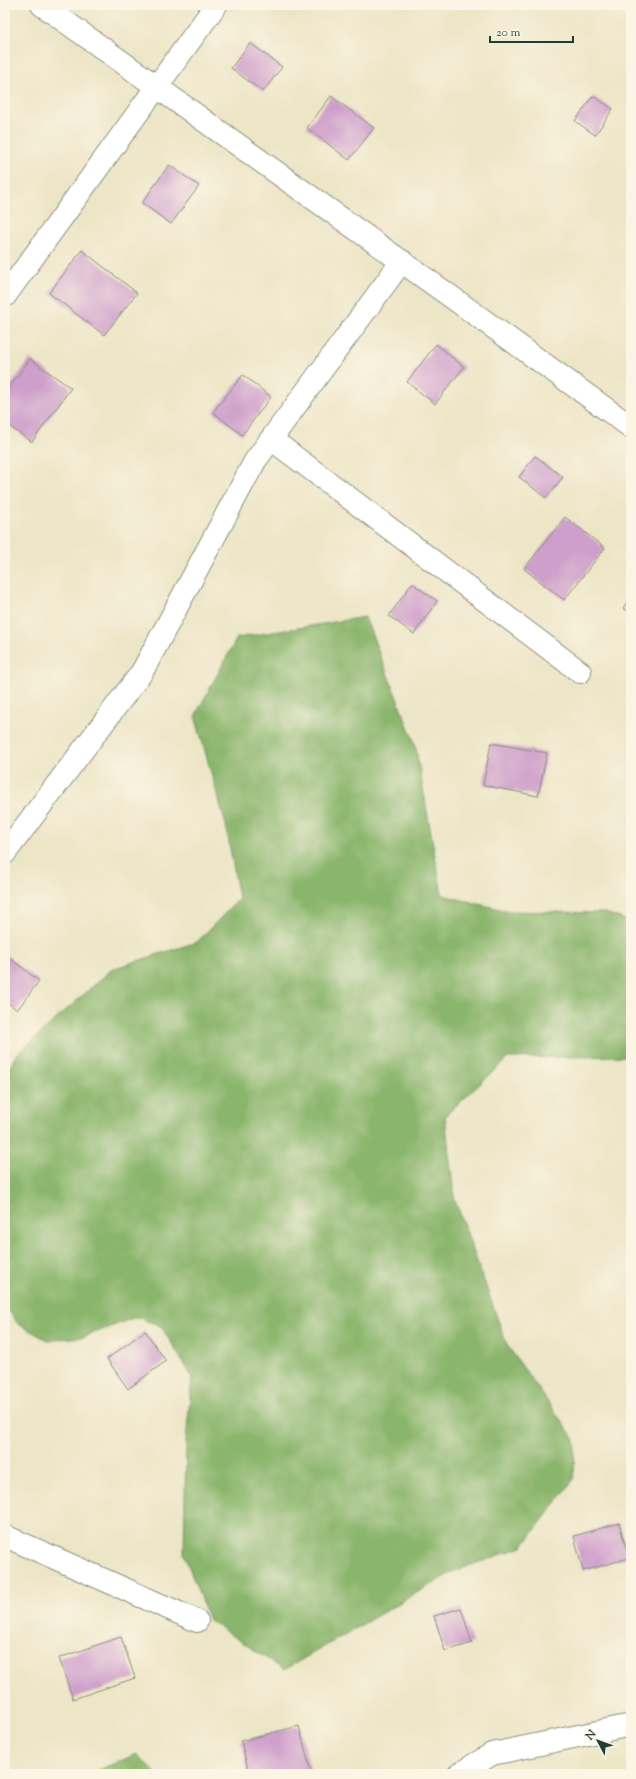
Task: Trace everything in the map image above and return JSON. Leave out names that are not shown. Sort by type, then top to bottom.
[{"type":"street","points":[[42,5],[402,261],[631,427]]},
{"type":"street","points":[[5,296],[216,5]]},
{"type":"street","points":[[5,853],[142,672],[255,460],[402,261]]},
{"type":"street","points":[[271,439],[580,672]]},
{"type":"street","points":[[5,1536],[197,1621]]},
{"type":"street","points":[[459,1774],[492,1754],[631,1725]]},
{"type":"green space","points":[[365,617],[415,744],[442,895],[508,911],[606,913],[631,922],[631,1056],[508,1058],[445,1116],[454,1197],[507,1345],[575,1440],[574,1479],[522,1547],[454,1571],[284,1670],[209,1620],[184,1554],[186,1440],[192,1377],[161,1326],[136,1317],[84,1337],[47,1340],[18,1324],[5,1305],[5,1077],[16,1055],[112,969],[197,942],[239,899],[226,825],[195,716],[237,638]]},
{"type":"green space","points":[[137,1754],[157,1774],[89,1774]]},
{"type":"building","points":[[250,43],[282,67],[263,92],[231,68]]},
{"type":"building","points":[[331,96],[374,128],[349,160],[307,128]]},
{"type":"building","points":[[593,96],[613,109],[595,135],[575,121]]},
{"type":"building","points":[[169,165],[199,186],[171,224],[142,203]]},
{"type":"building","points":[[82,250],[137,293],[104,335],[49,293]]},
{"type":"building","points":[[436,344],[464,367],[435,404],[407,382]]},
{"type":"building","points":[[30,359],[71,388],[32,442],[5,423],[5,393]]},
{"type":"building","points":[[243,375],[271,397],[242,435],[213,412]]},
{"type":"building","points":[[535,456],[563,477],[546,498],[519,477]]},
{"type":"building","points":[[565,517],[605,548],[564,600],[524,569]]},
{"type":"building","points":[[412,583],[437,601],[414,634],[389,616]]},
{"type":"building","points":[[631,596],[631,613],[623,608]]},
{"type":"building","points":[[491,743],[547,753],[538,796],[483,785]]},
{"type":"building","points":[[5,954],[39,981],[17,1010],[5,1000]]},
{"type":"building","points":[[145,1331],[166,1361],[128,1389],[107,1359]]},
{"type":"building","points":[[619,1523],[629,1558],[583,1571],[574,1536]]},
{"type":"building","points":[[461,1608],[472,1643],[445,1651],[434,1616]]},
{"type":"building","points":[[121,1637],[135,1678],[73,1699],[59,1658]]},
{"type":"building","points":[[299,1726],[311,1772],[302,1774],[249,1774],[241,1741]]}]
